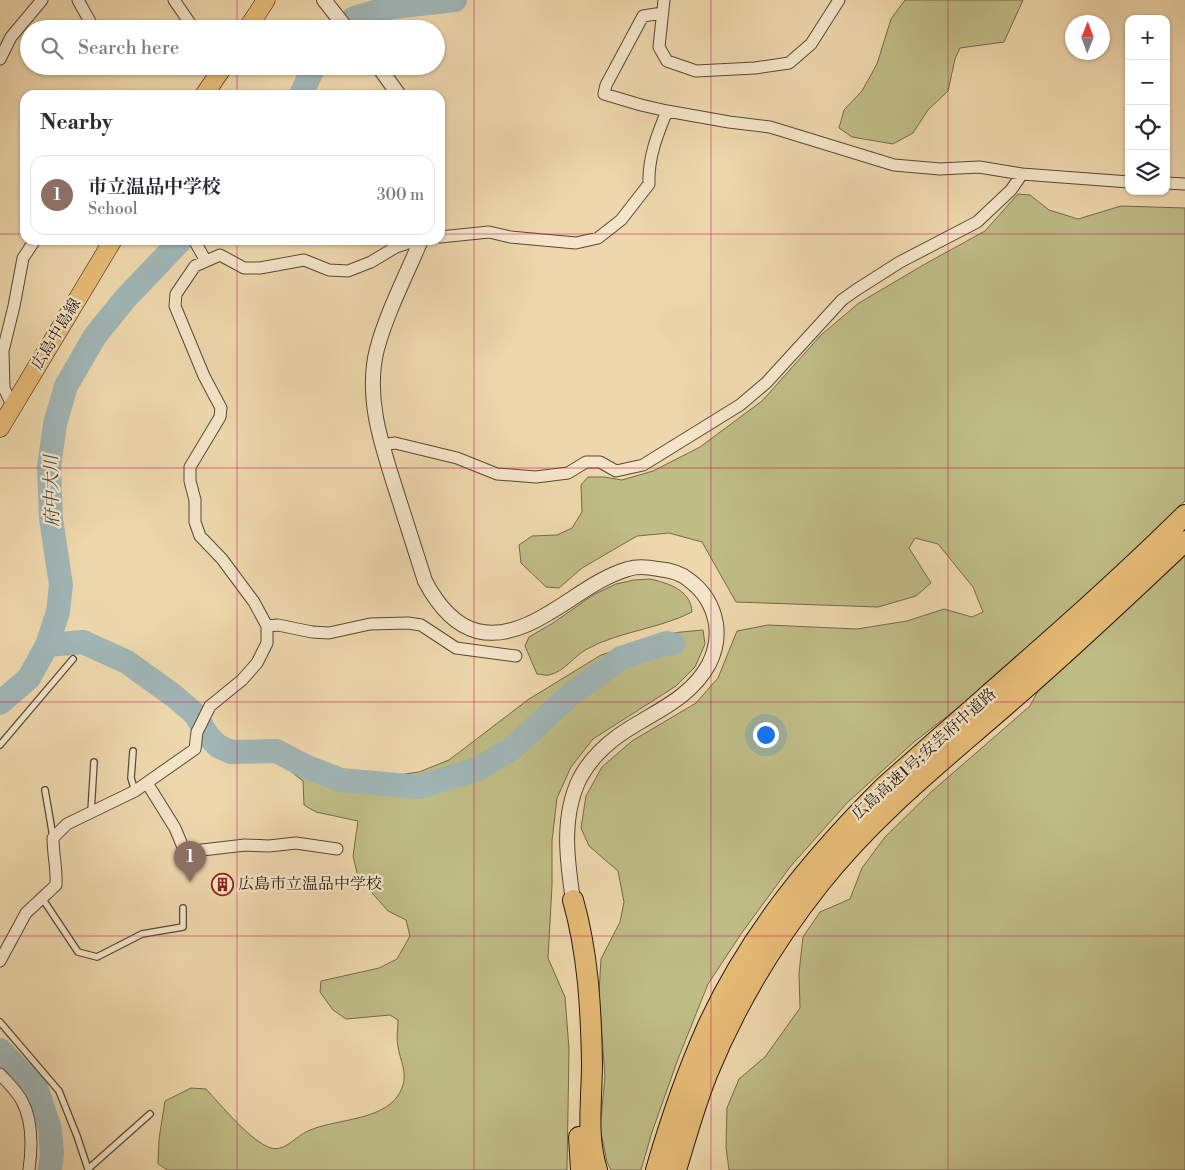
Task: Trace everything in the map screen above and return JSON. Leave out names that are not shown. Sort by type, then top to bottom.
[{"type":"highway","name":"広島高速1号;安芸府中道路","points":[[676,1170],[695,1108],[723,1040],[755,977],[798,912],[844,855],[888,809],[924,776],[1185,515]]},
{"type":"highway","name":"広島高速1号;安芸府中道路","points":[[656,1170],[681,1094],[707,1028],[739,966],[783,901],[830,842],[883,788],[1010,690],[1185,541]]},
{"type":"highway","points":[[573,900],[572,930],[581,1042],[579,1146],[581,1170]]},
{"type":"highway","points":[[573,900],[581,929],[590,1003],[592,1066],[589,1131],[597,1170]]},
{"type":"main road","points":[[253,20],[266,0]]},
{"type":"main road","points":[[207,90],[218,75]]},
{"type":"main road","name":"広島中島線","points":[[0,428],[110,245]]},
{"type":"street","points":[[25,20],[42,0]]},
{"type":"street","points":[[78,0],[89,20]]},
{"type":"street","points":[[174,0],[188,20]]},
{"type":"street","points":[[664,0],[658,47],[667,61],[696,71],[755,68],[789,63],[811,44],[838,0]]},
{"type":"street","points":[[328,5],[340,20]]},
{"type":"street","points":[[662,13],[643,16],[606,85],[604,94],[667,111],[770,127],[894,166],[940,169],[980,166],[1022,174],[1125,182]]},
{"type":"street","points":[[0,59],[11,37],[20,26]]},
{"type":"street","points":[[385,75],[395,90]]},
{"type":"street","points":[[445,236],[489,232],[510,237],[576,244],[598,238],[621,220],[649,184],[649,168],[656,139],[667,111]]},
{"type":"street","points":[[382,445],[395,442],[448,456],[497,474],[536,477],[568,473],[586,462],[600,462],[616,471],[643,465],[740,405],[766,383],[842,300],[900,262],[977,222],[1011,190],[1022,174]]},
{"type":"street","points":[[1170,183],[1185,184]]},
{"type":"street","points":[[13,407],[2,388],[3,351],[14,306],[22,258],[31,245]]},
{"type":"street","points":[[197,245],[204,258]]},
{"type":"street","points":[[0,961],[26,913],[56,885],[57,869],[53,853],[53,838],[67,824],[135,791],[195,749],[197,732],[210,706],[242,680],[257,664],[267,643],[267,626],[254,602],[222,559],[200,536],[195,522],[196,500],[190,481],[190,467],[220,417],[221,408],[204,376],[175,306],[176,294],[195,266],[204,258],[220,254],[244,268],[260,268],[304,260],[330,270],[348,271],[371,262],[402,245]]},
{"type":"street","points":[[419,245],[391,309],[377,350],[373,384],[375,418],[382,445],[425,581],[434,599],[446,614],[460,625],[472,630],[488,633],[507,631],[526,626],[548,614],[602,579],[630,568],[648,567],[670,570],[688,579],[702,592],[714,616],[717,631],[714,653],[704,673],[691,690],[617,737],[591,762],[580,777],[568,812],[568,867],[573,900]]},
{"type":"street","points":[[267,626],[278,625],[312,632],[329,633],[370,624],[408,623],[421,625],[456,648],[516,656]]},
{"type":"street","points":[[468,649],[472,630]]},
{"type":"street","points":[[147,783],[175,828],[185,852],[245,845],[269,846],[296,843],[336,849]]},
{"type":"street","points":[[0,1074],[22,1101],[30,1127],[32,1154],[29,1170]]},
{"type":"lane","points":[[0,746],[73,659]]},
{"type":"lane","points":[[133,751],[131,778],[135,791]]},
{"type":"lane","points":[[91,812],[94,762]]},
{"type":"lane","points":[[44,790],[53,838]]},
{"type":"lane","points":[[42,898],[78,952],[97,957],[142,934],[183,928],[184,908]]},
{"type":"lane","points":[[0,1022],[59,1091],[88,1169],[150,1114]]},
{"type":"shaded area","points":[[905,0],[1023,0],[1004,42],[960,48],[955,59],[948,91],[928,110],[913,133],[893,144],[852,137],[839,128],[844,110],[862,91],[877,64],[891,19]]},
{"type":"shaded area","points":[[1018,194],[1030,195],[1049,210],[1078,219],[1121,206],[1185,208],[1185,501],[1010,670],[995,679],[914,742],[847,803],[790,867],[741,934],[708,984],[678,1059],[652,1132],[641,1170],[611,1170],[607,1162],[600,1128],[605,1077],[599,993],[601,959],[620,922],[624,902],[618,871],[589,846],[581,828],[586,796],[602,767],[632,741],[696,703],[718,678],[737,631],[768,625],[857,629],[907,621],[944,609],[972,617],[983,612],[973,587],[938,544],[915,538],[909,548],[931,583],[916,596],[878,607],[736,602],[702,542],[669,533],[637,536],[582,568],[559,588],[546,587],[521,563],[519,545],[532,536],[557,535],[572,528],[582,512],[581,485],[588,477],[622,480],[653,471],[700,447],[762,401],[821,335],[859,303],[985,231]]},
{"type":"shaded area","points":[[1185,554],[1185,1170],[729,1170],[726,1147],[727,1108],[739,1079],[765,1057],[800,1008],[799,973],[803,937],[820,912],[850,899],[862,868],[885,837],[931,792],[1030,706],[1038,691]]},
{"type":"shaded area","points":[[650,579],[671,585],[683,593],[691,604],[692,612],[679,618],[600,643],[582,652],[554,673],[548,675],[537,674],[525,646],[529,637],[593,595],[616,584]]},
{"type":"shaded area","points":[[703,630],[705,644],[695,667],[676,686],[593,739],[571,767],[557,798],[552,841],[552,885],[548,958],[565,997],[569,1049],[567,1170],[168,1170],[158,1164],[159,1139],[165,1101],[191,1088],[206,1089],[246,1131],[263,1144],[276,1149],[286,1146],[308,1131],[374,1113],[386,1107],[395,1099],[402,1088],[404,1072],[397,1044],[398,1020],[390,1015],[346,1019],[333,1010],[320,992],[321,981],[379,968],[397,959],[410,936],[406,920],[388,911],[358,877],[353,856],[358,821],[316,812],[304,805],[303,781],[289,770],[293,761],[316,763],[342,775],[391,776],[419,772],[449,760],[529,699],[601,655],[671,633]]},
{"type":"waterway","name":"府中大川","points":[[352,20],[393,7],[455,0]]},
{"type":"waterway","name":"府中大川","points":[[303,90],[310,75]]},
{"type":"waterway","name":"府中大川","points":[[0,703],[29,678],[47,645],[58,612],[61,585],[51,519],[49,467],[55,424],[66,386],[95,336],[124,300],[176,245]]},
{"type":"waterway","points":[[47,645],[83,642],[127,662],[174,696],[195,714],[208,736],[218,746],[231,752],[276,751],[307,767],[341,780],[419,787],[478,769],[513,748],[570,695],[621,658],[667,643],[673,644]]},
{"type":"waterway","name":"府中大川","points":[[0,1050],[36,1087],[50,1129],[52,1154],[50,1170]]},
{"type":"place","name":"市立温品中学校","points":[[190,882]]},
{"type":"place","name":"広島市立温品中学校","points":[[222,884]]}]
